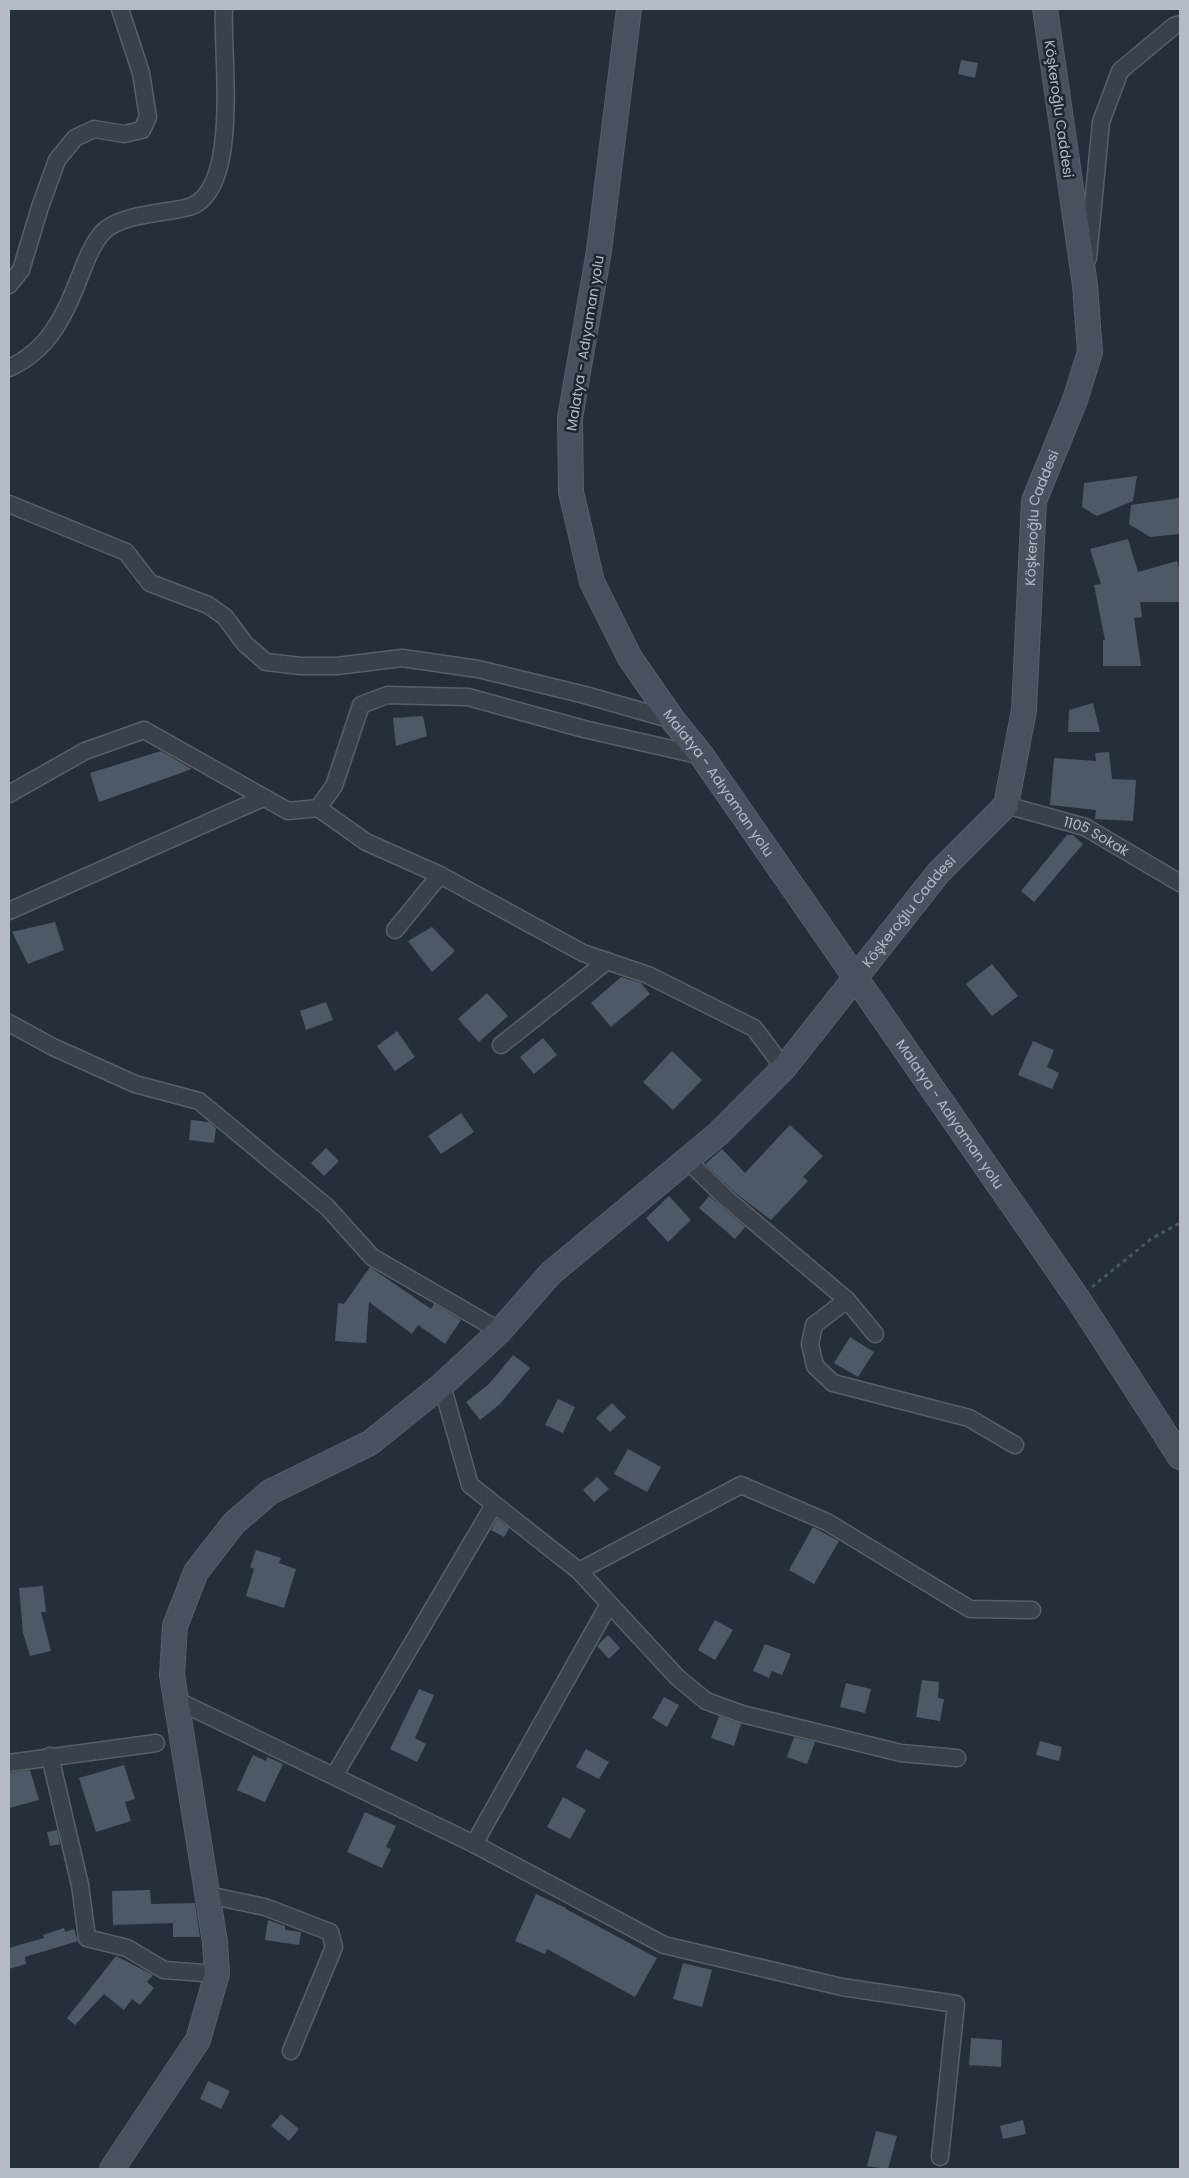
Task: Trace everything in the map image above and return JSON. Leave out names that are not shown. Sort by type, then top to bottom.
[{"type":"main road","name":"Malatya - Adıyaman yolu","points":[[629,9],[599,251],[570,418],[571,492],[592,582],[630,658],[673,720],[702,756],[1078,1299],[1180,1457]]},
{"type":"main road","name":"Köşkeroğlu Caddesi","points":[[112,2169],[198,2040],[217,1974],[215,1942],[208,1895],[172,1675],[175,1626],[196,1572],[234,1522],[270,1492],[370,1443],[442,1385],[500,1331],[551,1273],[718,1134],[784,1068],[939,872],[1006,805],[1024,710],[1034,501],[1075,400],[1090,352],[1085,285],[1045,9]]},
{"type":"street","points":[[9,285],[21,270],[57,160],[75,138],[94,129],[124,134],[142,130],[148,117],[141,72],[120,9]]},
{"type":"street","points":[[9,368],[22,362],[44,345],[69,305],[87,256],[103,232],[119,221],[190,207],[208,196],[221,165],[225,119],[224,9]]},
{"type":"street","points":[[1085,285],[1101,122],[1120,71],[1174,26],[1180,24]]},
{"type":"street","points":[[9,504],[126,552],[150,583],[208,605],[225,617],[245,644],[266,662],[302,666],[337,666],[402,658],[478,669],[585,695],[673,720]]},
{"type":"street","points":[[318,808],[334,786],[360,705],[387,695],[468,697],[584,729],[702,756]]},
{"type":"street","points":[[9,794],[85,750],[144,730],[288,811],[318,808],[366,842],[440,875],[583,954],[648,975],[754,1028],[784,1068]]},
{"type":"street","points":[[9,911],[263,798]]},
{"type":"street","name":"1105 Sokak","points":[[1006,805],[1085,827],[1180,882]]},
{"type":"street","points":[[395,930],[440,875]]},
{"type":"street","points":[[501,1045],[607,961]]},
{"type":"street","points":[[9,1023],[53,1047],[135,1084],[199,1101],[327,1207],[372,1257],[500,1331]]},
{"type":"street","points":[[686,1160],[726,1198],[847,1300],[875,1334]]},
{"type":"street","points":[[847,1300],[814,1325],[810,1344],[815,1366],[833,1383],[969,1418],[996,1432],[1015,1445]]},
{"type":"street","points":[[442,1385],[470,1485],[579,1571],[677,1677],[706,1701],[742,1714],[900,1753],[957,1758]]},
{"type":"street","points":[[579,1571],[741,1485],[827,1522],[970,1609],[1032,1610]]},
{"type":"street","points":[[334,1776],[494,1504]]},
{"type":"street","points":[[474,1844],[609,1604]]},
{"type":"street","points":[[176,1700],[474,1844],[664,1945],[842,1987],[956,2004],[940,2158]]},
{"type":"street","points":[[9,1762],[156,1743]]},
{"type":"street","points":[[50,1756],[80,1885],[87,1938],[127,1948],[164,1970],[217,1974]]},
{"type":"street","points":[[208,1895],[265,1907],[330,1932],[334,1946],[291,2050]]},
{"type":"path","points":[[1078,1299],[1151,1239],[1180,1223]]},
{"type":"building","points":[[961,60],[978,63],[975,78],[958,74]]},
{"type":"building","points":[[1137,476],[1133,501],[1097,516],[1082,507],[1084,483]]},
{"type":"building","points":[[1180,498],[1180,534],[1150,537],[1129,524],[1131,505]]},
{"type":"building","points":[[1128,539],[1138,572],[1177,561],[1180,572],[1180,602],[1140,602],[1142,617],[1134,618],[1141,666],[1103,666],[1103,640],[1105,640],[1094,585],[1101,584],[1090,549]]},
{"type":"building","points":[[1093,703],[1100,732],[1068,732],[1069,710]]},
{"type":"building","points":[[423,716],[427,736],[396,746],[393,718]]},
{"type":"building","points":[[161,751],[192,769],[99,802],[90,773]]},
{"type":"building","points":[[1109,752],[1112,779],[1136,780],[1133,821],[1095,819],[1096,810],[1050,805],[1054,758],[1096,761],[1095,753]]},
{"type":"building","points":[[1067,835],[1073,835],[1083,844],[1034,902],[1021,891]]},
{"type":"building","points":[[55,922],[64,950],[28,964],[12,932]]},
{"type":"building","points":[[432,927],[455,951],[432,972],[408,941]]},
{"type":"building","points":[[992,964],[1018,996],[992,1016],[966,984]]},
{"type":"building","points":[[621,977],[641,983],[650,994],[611,1027],[591,1003]]},
{"type":"building","points":[[487,993],[508,1016],[479,1042],[458,1019]]},
{"type":"building","points":[[326,1002],[333,1020],[306,1030],[300,1011]]},
{"type":"building","points":[[397,1031],[415,1057],[395,1071],[377,1046]]},
{"type":"building","points":[[543,1038],[557,1055],[534,1074],[520,1057]]},
{"type":"building","points":[[1033,1041],[1054,1050],[1047,1067],[1059,1073],[1052,1089],[1018,1075]]},
{"type":"building","points":[[672,1051],[702,1080],[673,1110],[643,1082]]},
{"type":"building","points":[[461,1113],[474,1132],[441,1154],[428,1136]]},
{"type":"building","points":[[191,1120],[209,1122],[216,1128],[214,1143],[189,1140]]},
{"type":"building","points":[[790,1125],[823,1156],[803,1177],[808,1181],[771,1220],[733,1191],[705,1164],[722,1149],[745,1173]]},
{"type":"building","points":[[326,1148],[339,1161],[324,1176],[311,1163]]},
{"type":"building","points":[[669,1196],[691,1220],[668,1242],[646,1218]]},
{"type":"building","points":[[709,1196],[745,1227],[735,1239],[699,1208]]},
{"type":"building","points":[[370,1267],[431,1309],[434,1304],[461,1320],[445,1344],[418,1325],[412,1334],[369,1302],[366,1343],[335,1341],[338,1303],[344,1304]]},
{"type":"building","points":[[850,1337],[874,1352],[858,1377],[834,1363]]},
{"type":"building","points":[[513,1355],[530,1368],[500,1404],[480,1420],[466,1402],[489,1384]]},
{"type":"building","points":[[558,1399],[575,1407],[563,1433],[545,1425]]},
{"type":"building","points":[[612,1403],[626,1417],[610,1432],[596,1418]]},
{"type":"building","points":[[628,1449],[661,1467],[647,1492],[614,1474]]},
{"type":"building","points":[[597,1477],[609,1489],[594,1502],[583,1490]]},
{"type":"building","points":[[497,1519],[509,1528],[504,1537],[491,1530]]},
{"type":"building","points":[[813,1527],[839,1541],[814,1584],[789,1570]]},
{"type":"building","points":[[256,1550],[281,1558],[279,1563],[296,1569],[284,1608],[246,1596],[254,1569],[250,1567]]},
{"type":"building","points":[[43,1586],[46,1612],[41,1612],[51,1651],[30,1656],[23,1633],[19,1588]]},
{"type":"building","points":[[715,1620],[733,1630],[715,1660],[698,1650]]},
{"type":"building","points":[[608,1635],[620,1648],[609,1659],[597,1646]]},
{"type":"building","points":[[765,1644],[791,1654],[782,1675],[772,1671],[769,1678],[753,1671]]},
{"type":"building","points":[[922,1680],[939,1682],[938,1698],[944,1699],[940,1721],[916,1717]]},
{"type":"building","points":[[846,1683],[871,1689],[865,1713],[840,1707]]},
{"type":"building","points":[[419,1689],[434,1695],[415,1738],[426,1744],[417,1762],[390,1749]]},
{"type":"building","points":[[664,1697],[679,1705],[667,1727],[652,1718]]},
{"type":"building","points":[[719,1716],[741,1724],[734,1746],[711,1738]]},
{"type":"building","points":[[794,1737],[815,1742],[807,1764],[787,1757]]},
{"type":"building","points":[[1040,1741],[1062,1747],[1059,1761],[1036,1755]]},
{"type":"building","points":[[586,1749],[609,1762],[599,1779],[576,1767]]},
{"type":"building","points":[[253,1755],[266,1761],[267,1757],[283,1764],[265,1802],[237,1790]]},
{"type":"building","points":[[124,1765],[135,1799],[125,1802],[131,1821],[96,1832],[79,1778]]},
{"type":"building","points":[[30,1770],[39,1800],[9,1808],[9,1773]]},
{"type":"building","points":[[563,1797],[586,1810],[570,1839],[547,1827]]},
{"type":"building","points":[[365,1812],[396,1826],[386,1847],[391,1849],[382,1868],[347,1852]]},
{"type":"building","points":[[57,1830],[60,1844],[50,1846],[47,1832]]},
{"type":"building","points":[[150,1890],[151,1904],[195,1903],[200,1937],[173,1937],[173,1923],[113,1925],[112,1891]]},
{"type":"building","points":[[536,1894],[566,1908],[657,1958],[635,1997],[547,1949],[545,1954],[515,1941]]},
{"type":"building","points":[[268,1920],[285,1926],[285,1930],[301,1932],[299,1945],[265,1940]]},
{"type":"building","points":[[64,1928],[65,1932],[74,1929],[78,1941],[25,1957],[26,1964],[9,1969],[9,1948],[44,1938],[43,1935]]},
{"type":"building","points":[[116,1956],[153,1975],[147,1982],[154,1988],[140,2005],[132,1999],[124,2010],[104,1994],[75,2025],[67,2018]]},
{"type":"building","points":[[683,1963],[712,1970],[702,2007],[673,1999]]},
{"type":"building","points":[[971,2038],[1002,2040],[1001,2067],[969,2065]]},
{"type":"building","points":[[208,2081],[230,2091],[221,2109],[200,2099]]},
{"type":"building","points":[[281,2114],[299,2129],[289,2141],[271,2126]]},
{"type":"building","points":[[1023,2120],[1026,2134],[1003,2139],[1000,2126]]},
{"type":"building","points":[[876,2131],[897,2136],[888,2169],[867,2166]]}]
